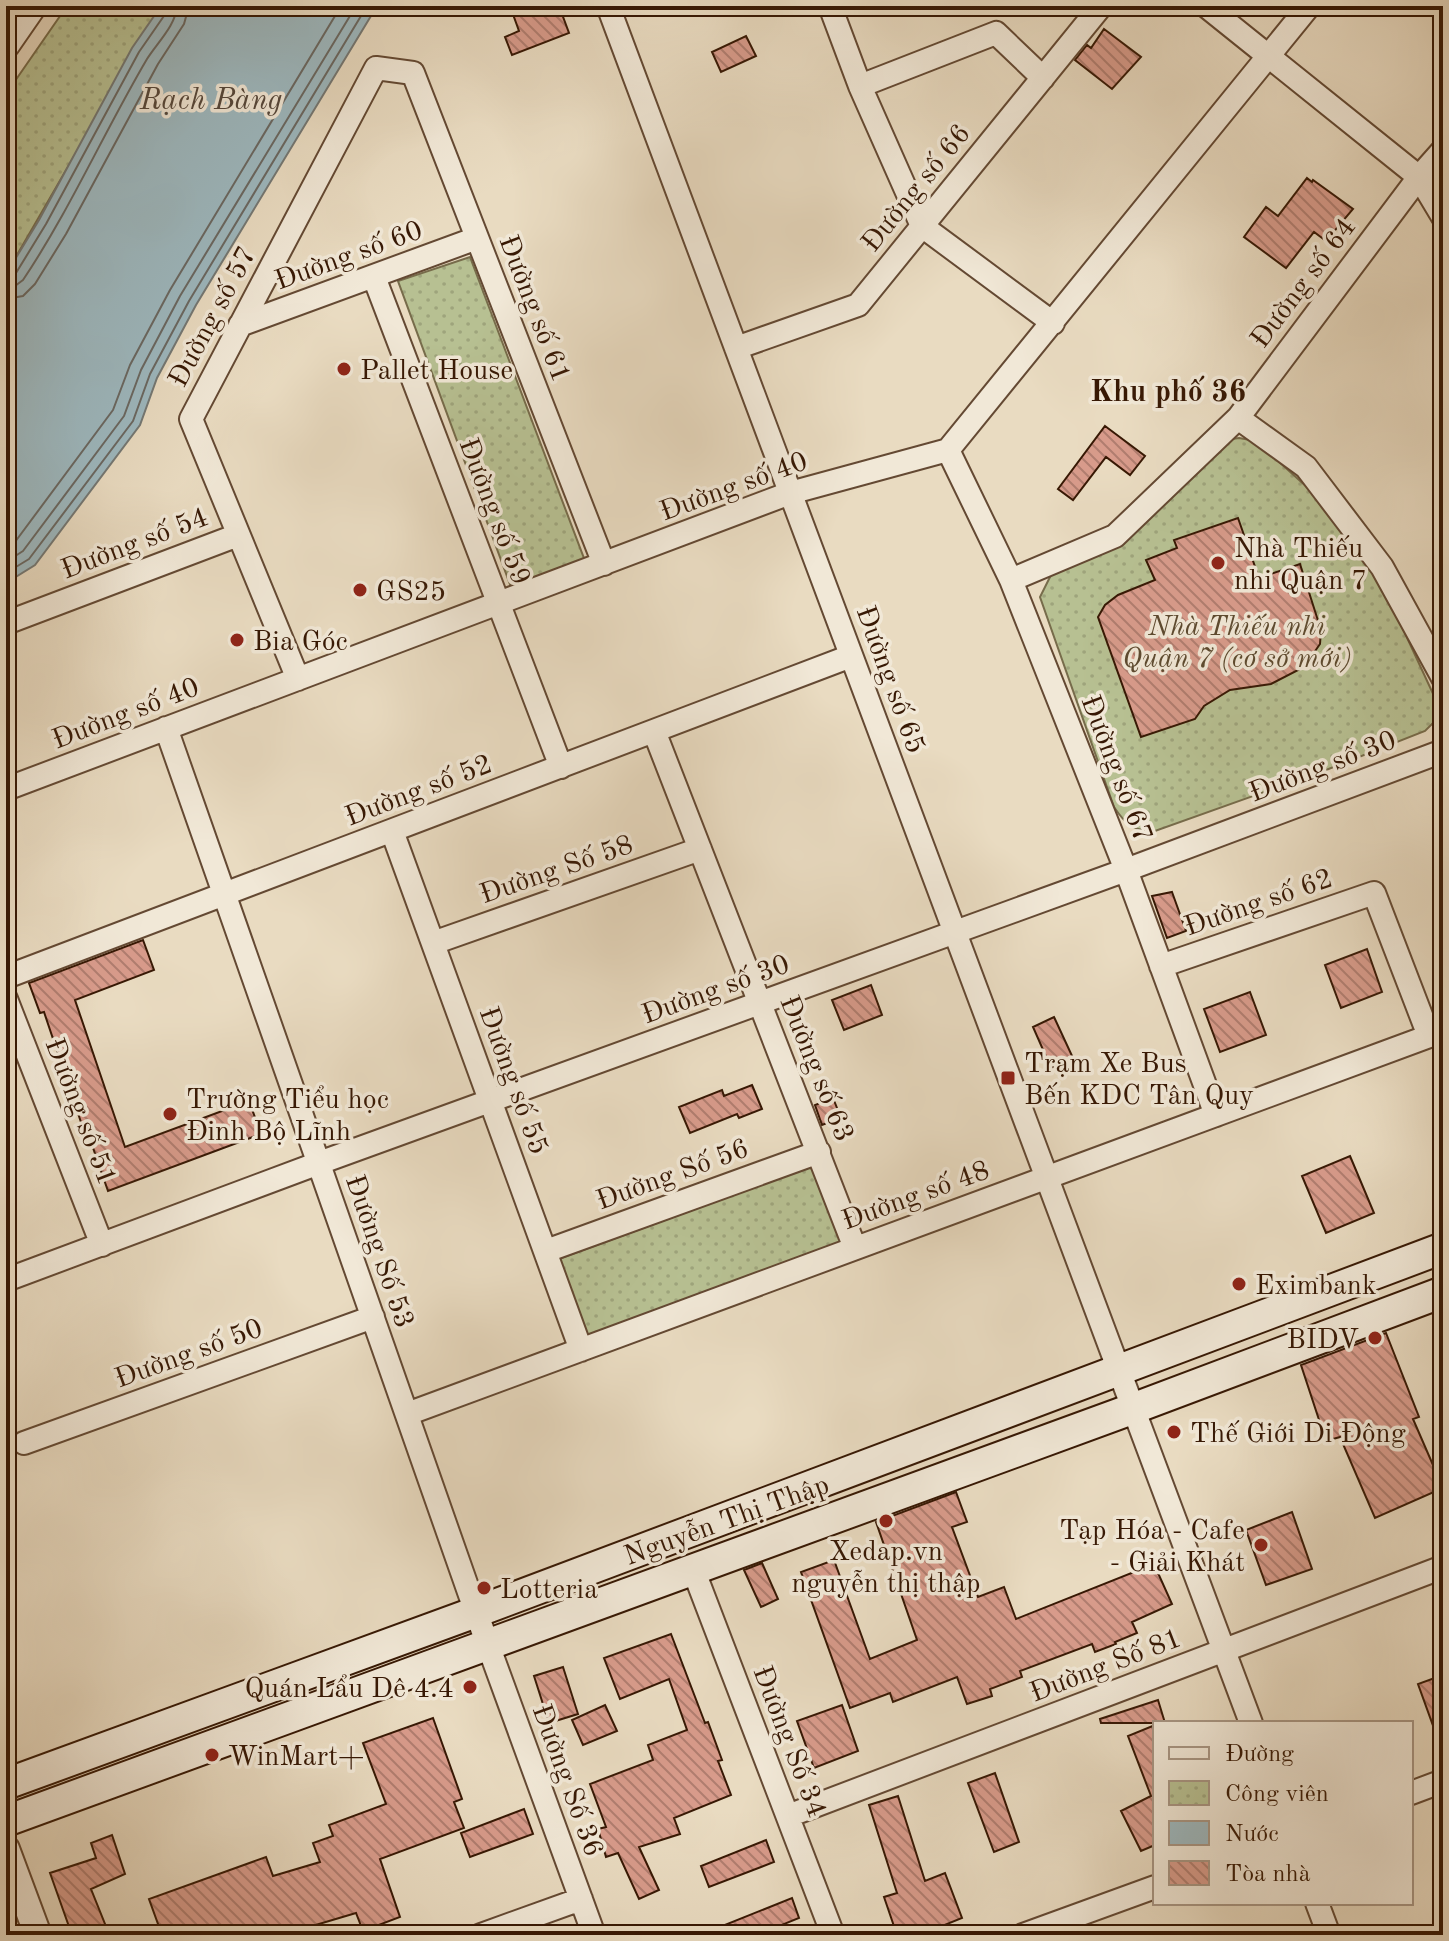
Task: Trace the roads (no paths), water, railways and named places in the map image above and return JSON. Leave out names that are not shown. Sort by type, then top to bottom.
[{"type":"main road","name":"Nguyễn Thị Thập","points":[[6,1784],[1119,1373],[1443,1248]]},
{"type":"main road","name":"Nguyễn Thị Thập","points":[[6,1821],[489,1646],[1443,1292]]},
{"type":"street","points":[[6,45],[33,6]]},
{"type":"street","points":[[830,6],[860,86],[922,226],[1053,323]]},
{"type":"street","name":"Đường số 66","points":[[736,348],[858,305],[1101,6]]},
{"type":"street","points":[[1206,6],[1419,177],[1443,217]]},
{"type":"street","points":[[948,450],[1309,6]]},
{"type":"street","name":"Đường số 65","points":[[613,7],[736,348],[1250,1721]]},
{"type":"street","points":[[860,86],[996,33],[1043,78]]},
{"type":"street","name":"Đường số 57","points":[[298,679],[191,419],[376,68],[413,73]]},
{"type":"street","name":"Đường số 61","points":[[413,73],[604,564]]},
{"type":"street","name":"Đường số 64","points":[[1011,580],[1115,536],[1238,418],[1419,177],[1443,150]]},
{"type":"street","name":"Đường số 60","points":[[240,325],[477,238]]},
{"type":"street","name":"Đường số 59","points":[[374,277],[561,767]]},
{"type":"street","points":[[1238,418],[1306,467],[1382,567],[1443,678]]},
{"type":"street","name":"Đường số 40","points":[[6,789],[790,493],[948,450]]},
{"type":"street","name":"Đường số 67","points":[[948,450],[1011,580],[1126,870],[1216,1115]]},
{"type":"street","name":"Đường số 54","points":[[6,623],[238,535]]},
{"type":"street","name":"Đường số 52","points":[[6,977],[851,656]]},
{"type":"street","name":"Đường Số 53","points":[[166,728],[476,1612]]},
{"type":"street","name":"Đường số 63","points":[[654,731],[855,1248]]},
{"type":"street","name":"Đường số 30","points":[[6,1280],[491,1100],[760,1005],[1443,751]]},
{"type":"street","name":"Đường số 55","points":[[392,831],[581,1350]]},
{"type":"street","name":"Đường Số 58","points":[[433,943],[700,849]]},
{"type":"street","name":"Đường số 62","points":[[1161,966],[1374,893],[1436,1033]]},
{"type":"street","name":"Đường số 51","points":[[6,999],[102,1245]]},
{"type":"street","name":"Đường số 48","points":[[407,1414],[1436,1033]]},
{"type":"street","name":"Đường Số 56","points":[[546,1251],[819,1152]]},
{"type":"street","name":"Đường số 50","points":[[24,1443],[373,1317]]},
{"type":"street","name":"Đường Số 81","points":[[788,1816],[1443,1567]]},
{"type":"street","name":"Đường Số 34","points":[[693,1569],[833,1935]]},
{"type":"street","name":"Đường Số 36","points":[[476,1612],[594,1935]]},
{"type":"street","points":[[1413,1792],[1443,1781]]},
{"type":"street","points":[[6,1849],[38,1935]]},
{"type":"street","points":[[1023,1935],[1153,1888]]},
{"type":"street","points":[[481,1935],[581,1899]]},
{"type":"street","points":[[1318,1905],[1329,1935]]},
{"type":"water","name":"Rạch Bàng","points":[[161,6],[377,6],[196,305],[157,378],[140,425],[35,565],[6,583],[6,274],[39,220],[132,48]]},
{"type":"place","name":"Pallet House","points":[[344,369]]},
{"type":"place","name":"Nhà Thiếu nhi Quận 7","points":[[1218,563]]},
{"type":"place","name":"GS25","points":[[360,590]]},
{"type":"place","name":"Bia Góc","points":[[237,640]]},
{"type":"place","name":"Trạm Xe Bus Bến KDC Tân Quy","points":[[1008,1078]]},
{"type":"place","name":"Trường Tiểu học Đinh Bộ Lĩnh","points":[[170,1114]]},
{"type":"place","name":"Eximbank","points":[[1239,1284]]},
{"type":"place","name":"BIDV","points":[[1375,1338]]},
{"type":"place","name":"Thế Giới Di Động","points":[[1174,1432]]},
{"type":"place","name":"Xedap.vn nguyễn thị thập","points":[[886,1521]]},
{"type":"place","name":"Tạp Hóa - Cafe - Giải Khát","points":[[1261,1545]]},
{"type":"place","name":"Lotteria","points":[[484,1588]]},
{"type":"place","name":"Quán Lẩu Dê 4.4","points":[[470,1687]]},
{"type":"place","name":"WinMart+","points":[[212,1755]]},
{"type":"district","name":"Khu phố 36","points":[[1168,391]]},
{"type":"park label","name":"Nhà Thiếu nhi Quận 7 (cơ sở mới)","points":[[1237,641]]}]
